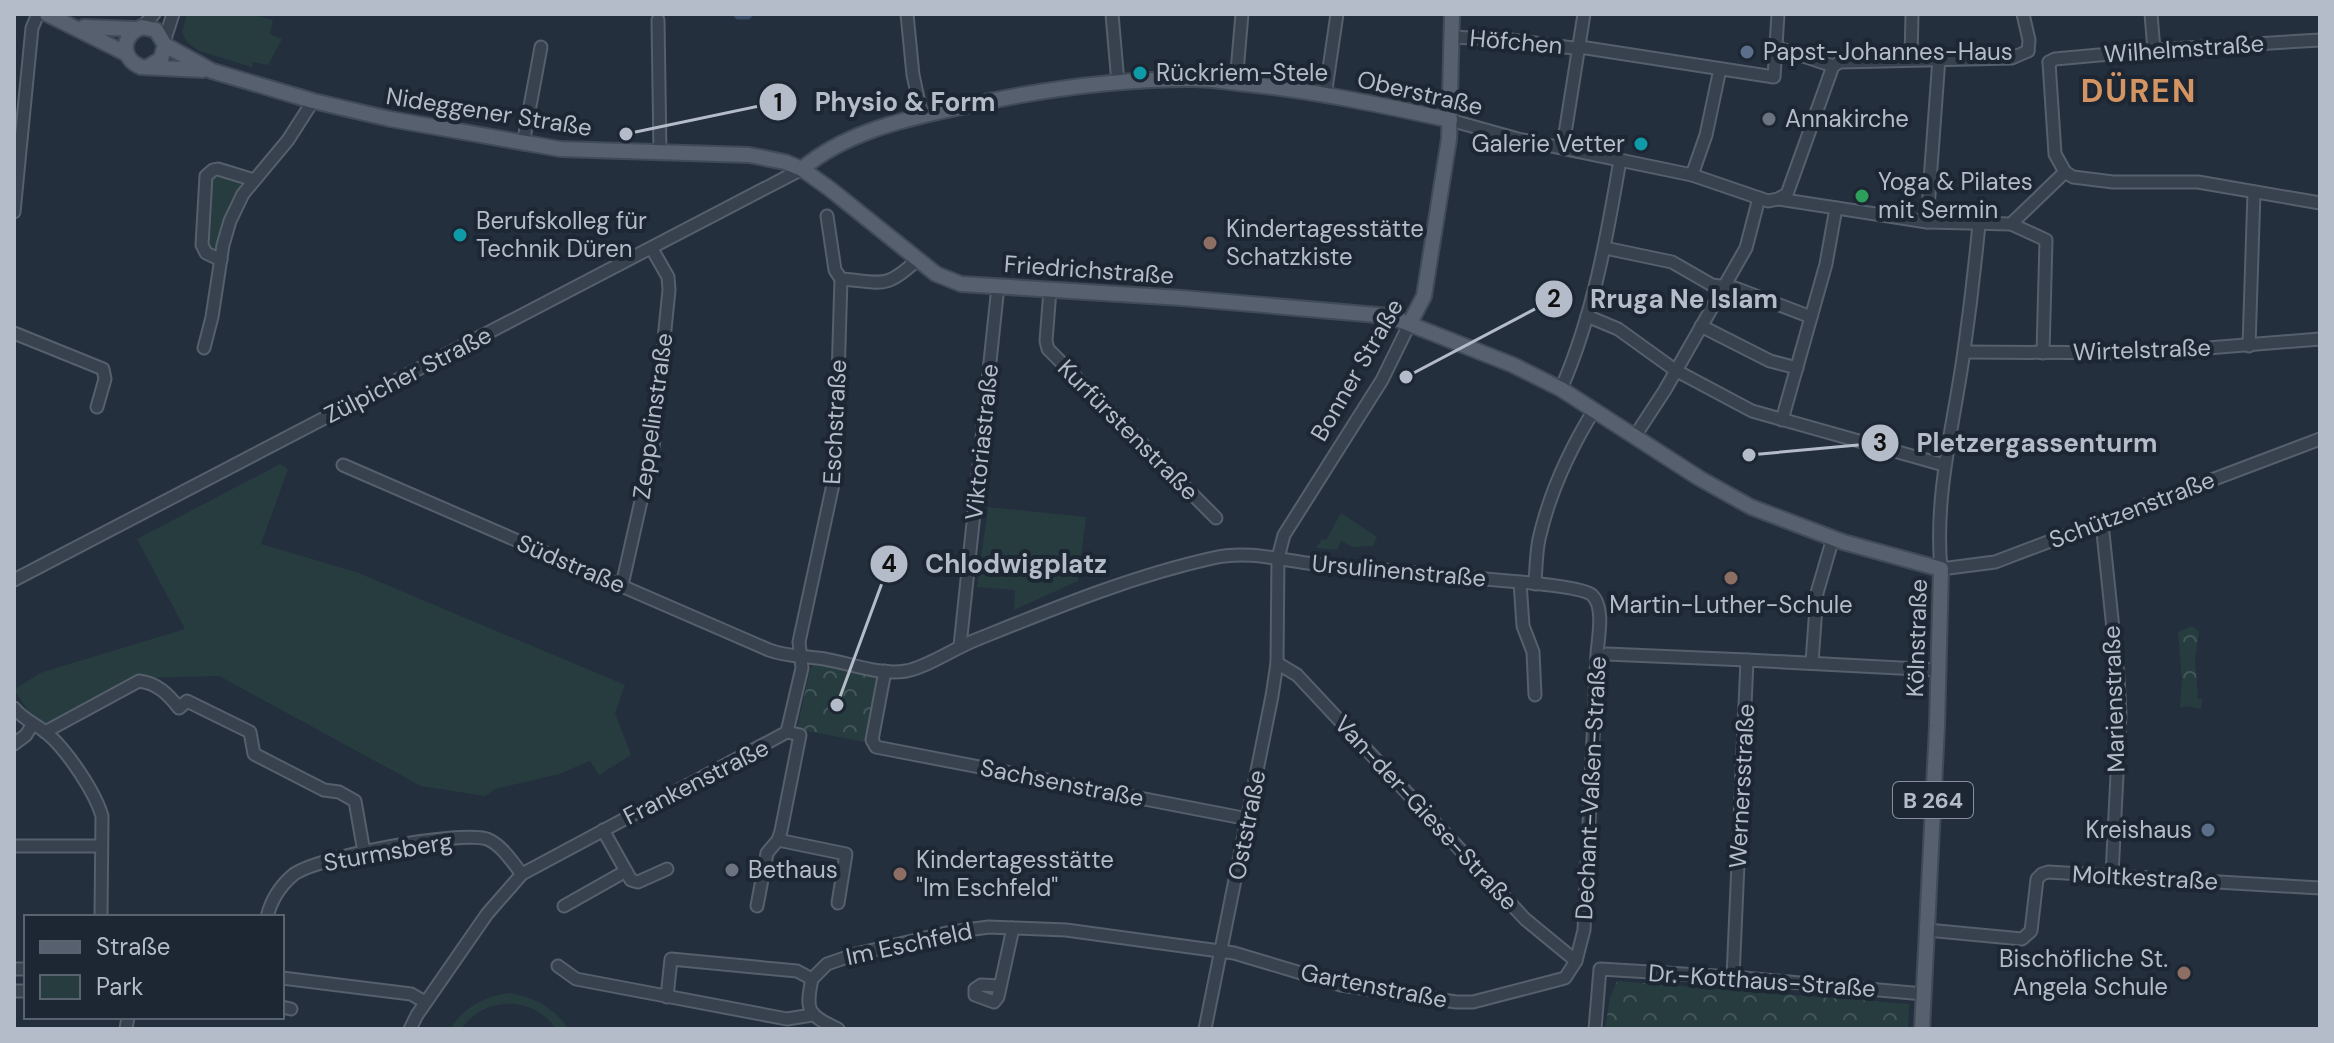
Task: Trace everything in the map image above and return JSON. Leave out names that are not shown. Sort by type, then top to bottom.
[{"type":"main road","points":[[47,14],[125,53],[133,64],[148,67],[161,59],[165,44],[156,30],[75,26]]},
{"type":"main road","name":"Bonner Straße","points":[[1410,323],[1427,284],[1447,153],[1452,14]]},
{"type":"main road","points":[[125,53],[128,35],[138,28]]},
{"type":"main road","name":"Nideggener Straße","points":[[165,44],[212,71]]},
{"type":"main road","name":"Nideggener Straße","points":[[148,67],[212,71],[313,101],[523,144],[582,151],[764,156],[802,169]]},
{"type":"main road","name":"Oberstraße","points":[[802,169],[823,153],[851,139],[922,116],[1019,94],[1118,83],[1194,79],[1236,83],[1450,120]]},
{"type":"main road","name":"Friedrichstraße","points":[[802,169],[947,281],[1378,314],[1410,323],[1532,373],[1751,507],[1833,538],[1941,569]]},
{"type":"main road","name":"Kölnstraße","points":[[1922,1029],[1941,569]]},
{"type":"street","points":[[14,212],[18,134],[32,28],[38,14]]},
{"type":"street","points":[[138,28],[154,14]]},
{"type":"street","points":[[165,44],[173,14]]},
{"type":"street","points":[[907,14],[913,75],[922,116]]},
{"type":"street","points":[[1112,14],[1118,83]]},
{"type":"street","points":[[1236,83],[1242,14]]},
{"type":"street","points":[[1325,96],[1337,14]]},
{"type":"street","points":[[1563,146],[1584,14]]},
{"type":"street","points":[[1778,14],[1776,44],[1833,66]]},
{"type":"street","points":[[1911,60],[1912,14]]},
{"type":"street","points":[[2023,14],[2029,40],[2028,51]]},
{"type":"street","points":[[2151,14],[2154,50]]},
{"type":"street","points":[[658,20],[660,153]]},
{"type":"street","name":"Höfchen","points":[[1451,37],[1580,47],[1774,77],[1776,44]]},
{"type":"street","name":"Wilhelmstraße","points":[[2049,62],[2154,50],[2320,40]]},
{"type":"street","points":[[523,144],[541,47]]},
{"type":"street","points":[[1778,199],[1787,194],[1833,66],[1840,62],[2012,58],[2028,51]]},
{"type":"street","points":[[2028,51],[2049,62],[2055,154],[2065,172],[2082,180],[2198,182],[2320,203]]},
{"type":"street","points":[[1927,222],[1939,58]]},
{"type":"street","points":[[1692,175],[1706,135],[1720,69]]},
{"type":"street","points":[[204,348],[230,221],[243,194],[294,132],[313,101]]},
{"type":"street","name":"Oberstraße","points":[[1450,120],[1518,139],[1692,175],[1768,201],[1778,199],[1927,222],[2011,224]]},
{"type":"street","points":[[1561,389],[1587,316],[1605,248],[1620,160]]},
{"type":"street","points":[[221,260],[206,253],[202,245],[206,176],[218,169],[254,180]]},
{"type":"street","name":"Zülpicher Straße","points":[[14,580],[802,169]]},
{"type":"street","points":[[2043,353],[2046,240],[2011,224],[2065,172]]},
{"type":"street","points":[[2249,346],[2254,192]]},
{"type":"street","points":[[1635,436],[1746,248],[1759,198]]},
{"type":"street","points":[[1782,420],[1826,264],[1836,208]]},
{"type":"street","name":"Eschstraße","points":[[787,732],[802,668],[799,642],[837,459],[841,279],[835,270],[827,216]]},
{"type":"street","name":"Kölnstraße","points":[[1941,569],[1939,541],[1944,465],[1964,352],[1979,224]]},
{"type":"street","points":[[1605,248],[1672,262],[1712,285],[1811,317]]},
{"type":"street","name":"Zeppelinstraße","points":[[622,585],[653,448],[669,290],[668,277],[652,249]]},
{"type":"street","points":[[841,279],[886,283],[896,279],[917,260]]},
{"type":"street","name":"Viktoriastraße","points":[[960,646],[998,286]]},
{"type":"street","name":"Kurfürstenstraße","points":[[1050,290],[1048,349],[1216,518]]},
{"type":"street","points":[[1587,316],[1618,329],[1675,370],[1743,407],[1944,465]]},
{"type":"street","name":"Bonner Straße","points":[[1278,558],[1284,535],[1382,380],[1410,323]]},
{"type":"street","points":[[1701,326],[1770,361],[1797,368]]},
{"type":"street","points":[[14,333],[103,369],[105,379],[97,407]]},
{"type":"street","name":"Wirtelstraße","points":[[1964,352],[2146,353],[2320,339]]},
{"type":"street","points":[[1535,584],[1539,540],[1544,524],[1571,450],[1594,410]]},
{"type":"street","name":"Schützenstraße","points":[[1941,569],[1995,562],[2320,439]]},
{"type":"street","name":"Südstraße","points":[[343,465],[769,650],[885,671]]},
{"type":"street","name":"Marienstraße","points":[[2102,523],[2120,715],[2112,875]]},
{"type":"street","points":[[1812,662],[1817,593],[1833,538]]},
{"type":"street","points":[[885,671],[908,671],[960,646],[1101,591],[1205,560],[1244,554],[1278,558]]},
{"type":"street","name":"Ursulinenstraße","points":[[1278,558],[1535,584],[1584,591],[1597,602]]},
{"type":"street","name":"Oststraße","points":[[1205,1029],[1277,663],[1278,558]]},
{"type":"street","name":"Ursulinenstraße","points":[[1520,582],[1523,626],[1533,652],[1535,695]]},
{"type":"street","name":"Dechant-Vaßen-Straße","points":[[1573,967],[1584,930],[1598,639],[1597,602]]},
{"type":"street","points":[[1607,654],[1938,670]]},
{"type":"street","name":"Wernersstraße","points":[[1733,977],[1747,660]]},
{"type":"street","name":"Van-der-Giese-Straße","points":[[1277,663],[1297,675],[1573,967]]},
{"type":"street","name":"Sachsenstraße","points":[[885,671],[872,740],[876,747],[1248,819]]},
{"type":"street","points":[[45,732],[139,681],[150,682],[169,694],[179,708],[187,701],[250,732],[254,754],[324,790],[339,792],[355,801],[364,852]]},
{"type":"street","points":[[14,708],[60,748],[98,800],[102,816],[101,915]]},
{"type":"street","points":[[14,744],[26,735],[32,725]]},
{"type":"street","points":[[757,906],[767,853],[778,840],[800,735],[787,732]]},
{"type":"street","name":"Frankenstraße","points":[[410,1029],[425,1002],[487,914],[522,874],[787,732]]},
{"type":"street","name":"Frankenstraße","points":[[603,830],[626,871]]},
{"type":"street","name":"Sturmsberg","points":[[268,915],[276,895],[294,874],[324,861],[364,852],[479,837],[496,844],[522,874]]},
{"type":"street","points":[[778,840],[846,854],[838,903]]},
{"type":"street","points":[[14,846],[101,846]]},
{"type":"street","points":[[564,906],[626,871],[631,880],[638,882],[667,869]]},
{"type":"street","name":"Moltkestraße","points":[[1927,930],[2022,939],[2031,931],[2037,879],[2042,874],[2112,875],[2320,888]]},
{"type":"street","name":"Im Eschfeld","points":[[812,979],[827,964],[856,954],[951,932],[1013,928],[1066,930],[1222,952]]},
{"type":"street","name":"Im Eschfeld","points":[[1000,986],[1013,928]]},
{"type":"street","name":"Gartenstraße","points":[[1222,952],[1341,985],[1456,1002],[1473,1002],[1557,982],[1573,967]]},
{"type":"street","points":[[667,997],[671,959],[797,971],[812,979],[808,1003],[812,1015]]},
{"type":"street","points":[[558,966],[576,979],[787,1019],[812,1015],[838,1029]]},
{"type":"street","name":"Dr.-Kotthaus-Straße","points":[[1595,1029],[1600,969],[1924,994]]},
{"type":"street","points":[[284,978],[411,994],[425,1002]]},
{"type":"green space","points":[[187,14],[249,14],[273,20],[270,34],[282,39],[268,65],[253,62],[252,67],[199,51],[187,42],[182,32]]},
{"type":"green space","points":[[215,174],[238,179],[241,184],[217,250],[214,251],[207,245],[210,185]]},
{"type":"green space","points":[[280,464],[288,469],[261,544],[356,572],[625,685],[615,713],[631,755],[599,775],[590,761],[559,774],[495,789],[485,796],[421,786],[219,676],[140,678],[51,727],[29,712],[14,690],[40,673],[185,629],[137,539]]},
{"type":"green space","points":[[988,507],[1086,517],[1078,581],[1014,610],[1015,590],[977,587]]},
{"type":"green space","points":[[1341,513],[1377,537],[1373,546],[1353,547],[1341,541],[1337,550],[1316,548],[1322,539],[1326,540]]},
{"type":"green space","points":[[2192,626],[2199,632],[2195,660],[2201,709],[2180,708],[2182,679],[2178,632]]},
{"type":"green space","points":[[815,663],[872,674],[877,680],[865,742],[797,729],[810,670]]},
{"type":"green space","points":[[1617,981],[1909,1004],[1908,1029],[1605,1029],[1610,998]]},
{"type":"green space","points":[[510,993],[543,1005],[569,1029],[556,1029],[535,1010],[509,1004],[483,1010],[461,1029],[450,1029],[476,1004]]},
{"type":"waterway","points":[[739,14],[747,14]]},
{"type":"place","name":"Papst-Johannes-Haus","points":[[1747,52]]},
{"type":"place","name":"Rückriem-Stele","points":[[1140,73]]},
{"type":"place","name":"Annakirche","points":[[1769,119]]},
{"type":"place","name":"Physio & Form","points":[[626,134]]},
{"type":"place","name":"Galerie Vetter","points":[[1641,144]]},
{"type":"place","name":"Yoga & Pilates mit Sermin","points":[[1862,196]]},
{"type":"place","name":"Berufskolleg für Technik Düren","points":[[460,235]]},
{"type":"place","name":"Kindertagesstätte Schatzkiste","points":[[1210,243]]},
{"type":"place","name":"Rruga Ne Islam","points":[[1406,377]]},
{"type":"place","name":"Pletzergassenturm","points":[[1749,455]]},
{"type":"place","name":"Martin-Luther-Schule","points":[[1731,578]]},
{"type":"place","name":"Chlodwigplatz","points":[[837,705]]},
{"type":"place","name":"Kreishaus","points":[[2208,830]]},
{"type":"place","name":"Bethaus","points":[[732,870]]},
{"type":"place","name":"Kindertagesstätte \"Im Eschfeld\"","points":[[900,874]]},
{"type":"place","name":"Bischöfliche St. Angela Schule","points":[[2184,973]]},
{"type":"district","name":"DÜREN","points":[[2139,91]]}]
